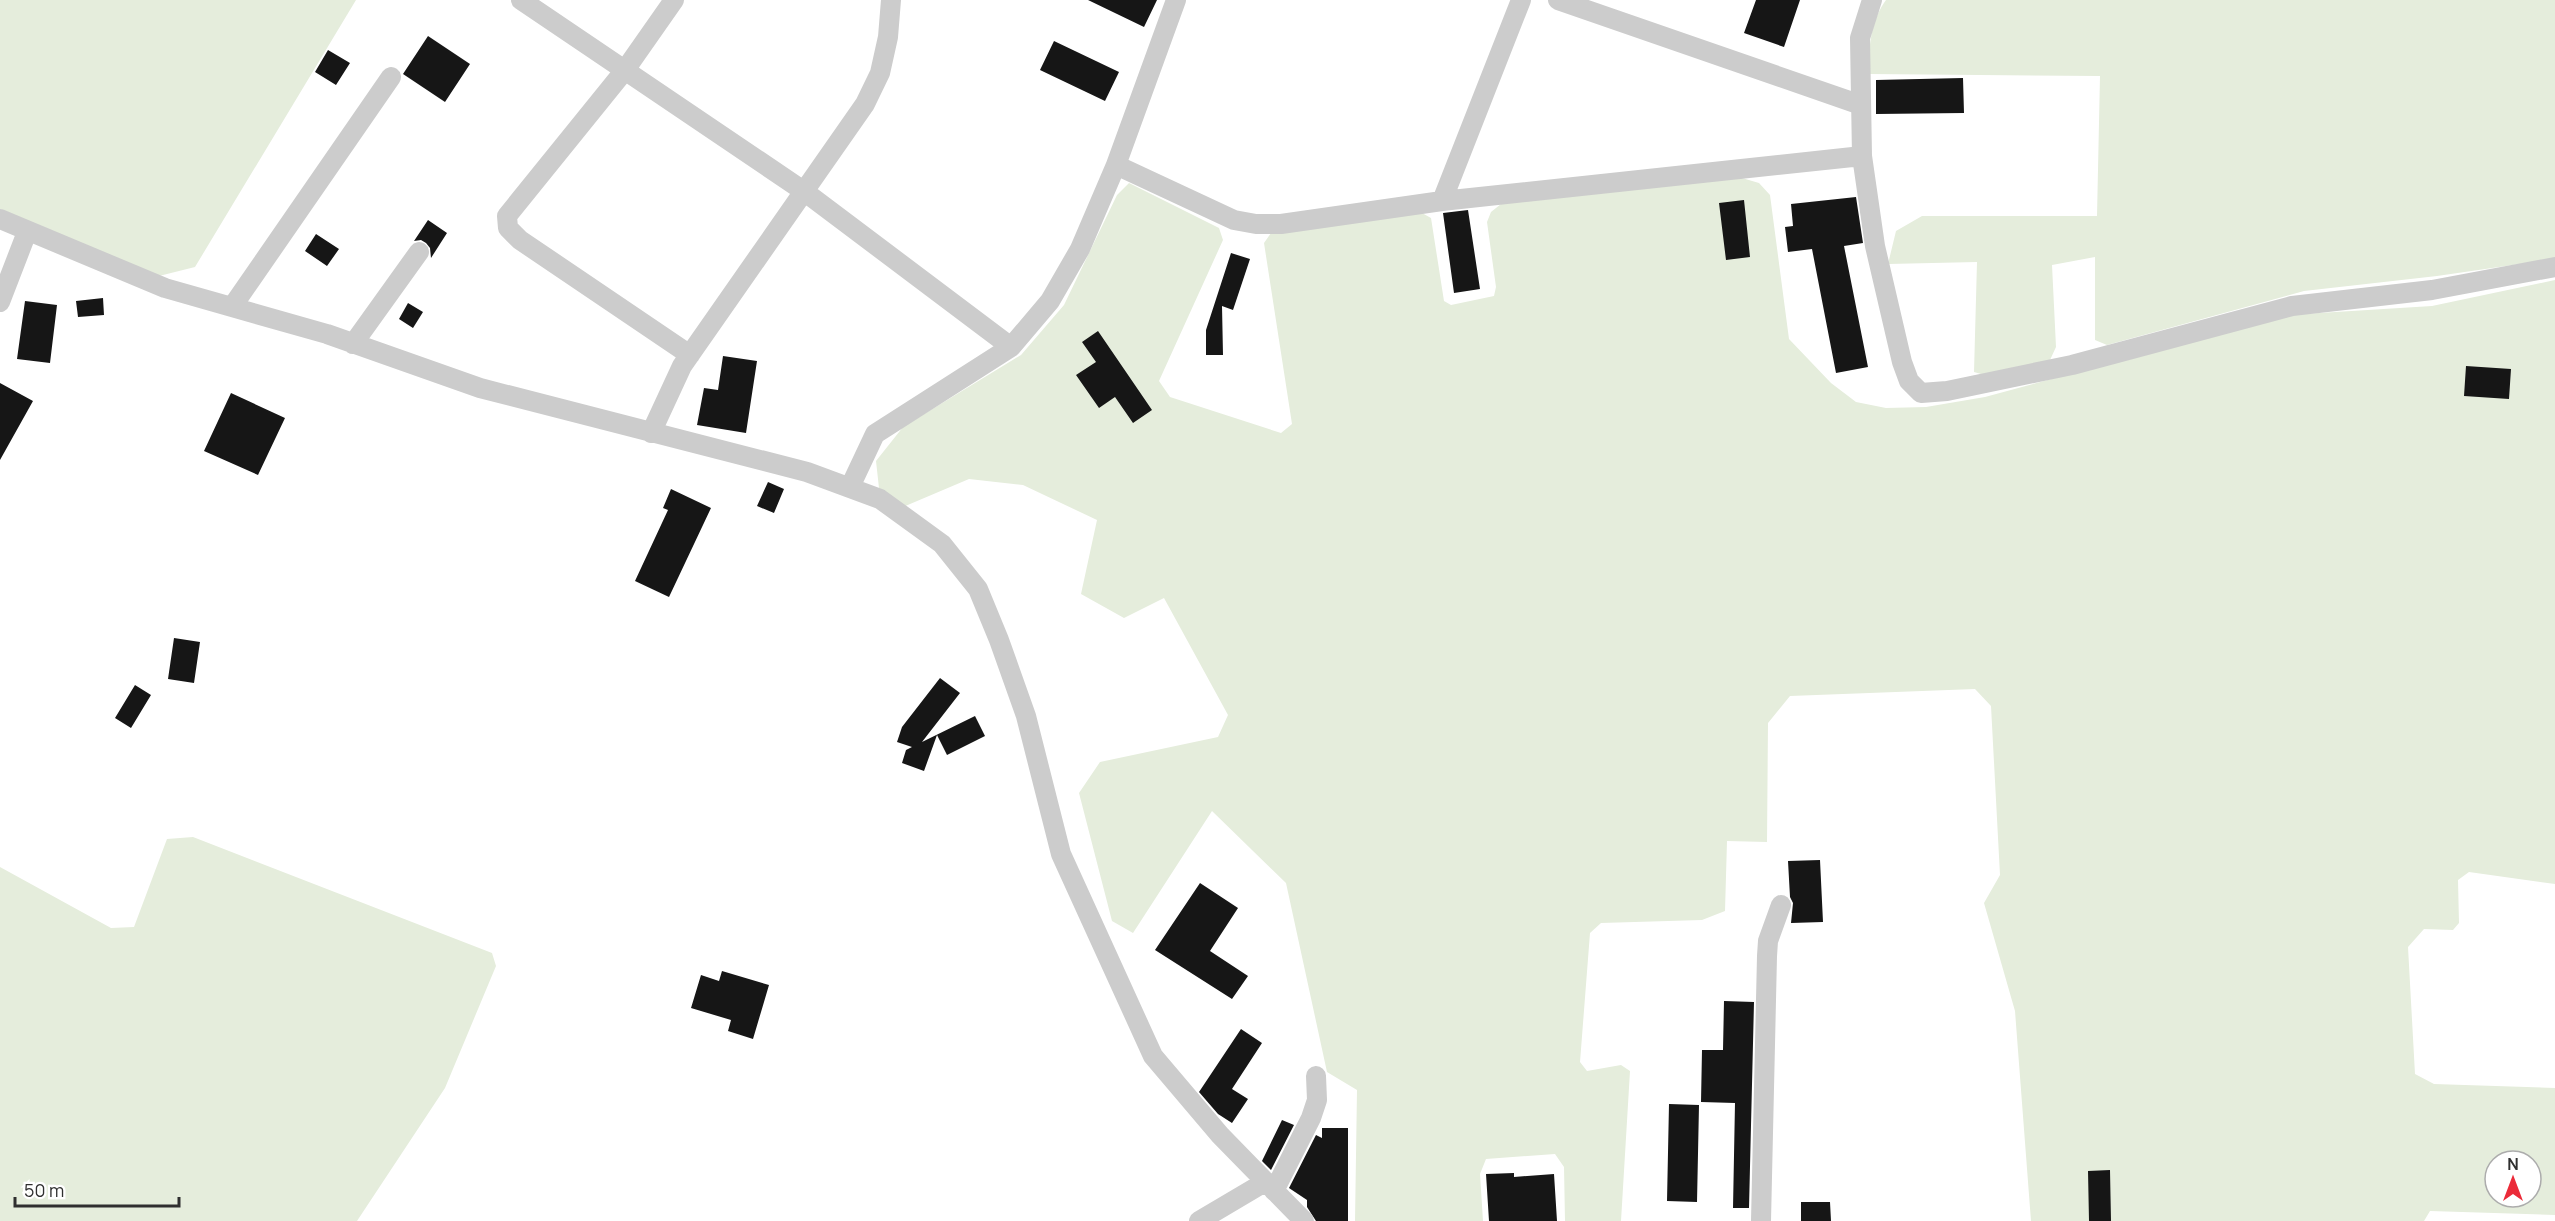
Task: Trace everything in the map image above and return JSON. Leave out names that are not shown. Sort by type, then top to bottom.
[{"type":"street","points":[[521,0],[805,192],[1011,346]]},
{"type":"street","points":[[674,0],[624,70],[507,216],[508,228],[519,240],[690,355]]},
{"type":"street","points":[[651,433],[682,366],[865,104],[880,73],[888,37],[891,0]]},
{"type":"street","points":[[850,487],[867,446],[875,434],[1011,346],[1050,301],[1080,249],[1116,165],[1176,0]]},
{"type":"street","points":[[1442,201],[1521,0]]},
{"type":"street","points":[[1558,0],[1861,105]]},
{"type":"street","points":[[1872,0],[1860,38],[1862,156],[1875,246],[1902,362],[1909,381],[1921,393],[1947,392],[2072,365],[2292,306],[2432,291],[2555,267]]},
{"type":"street","points":[[232,308],[390,77]]},
{"type":"street","points":[[1116,165],[1234,220],[1256,224],[1281,224],[1442,201],[1862,156]]},
{"type":"street","points":[[0,219],[165,288],[353,344],[480,388],[807,472],[880,499],[942,544],[978,589],[1026,716],[1061,854],[1153,1056],[1220,1135],[1304,1221]]},
{"type":"street","points":[[0,302],[27,231]]},
{"type":"street","points":[[353,344],[419,252]]},
{"type":"street","points":[[1761,1221],[1767,956],[1768,941],[1781,905]]},
{"type":"street","points":[[1199,1221],[1269,1187],[1311,1118],[1317,1100],[1316,1076]]},
{"type":"green space","points":[[0,0],[356,0],[195,267],[159,276],[0,209]]},
{"type":"green space","points":[[1886,0],[2555,0],[2555,259],[2437,276],[2304,291],[2107,345],[2095,340],[2095,257],[2052,265],[2056,347],[2050,360],[1988,376],[1974,372],[1977,262],[1888,264],[1896,231],[1922,216],[2097,216],[2100,76],[1869,74],[1869,55],[1874,26]]},
{"type":"green space","points":[[1742,178],[1759,183],[1770,195],[1789,339],[1831,383],[1856,402],[1886,408],[1926,407],[1985,397],[2287,315],[2432,306],[2555,280],[2555,884],[2469,872],[2458,880],[2459,923],[2453,930],[2424,929],[2408,947],[2415,1074],[2434,1084],[2555,1088],[2555,1215],[2430,1211],[2424,1221],[2031,1221],[2015,1011],[1984,903],[2000,875],[1991,706],[1975,689],[1790,696],[1768,723],[1767,842],[1727,841],[1725,911],[1702,920],[1601,923],[1590,933],[1580,1062],[1587,1071],[1621,1065],[1630,1071],[1621,1221],[1565,1221],[1564,1167],[1555,1154],[1486,1159],[1480,1174],[1483,1221],[1355,1221],[1357,1090],[1327,1072],[1286,883],[1212,811],[1133,933],[1112,921],[1079,793],[1100,762],[1218,737],[1228,715],[1164,598],[1124,618],[1081,594],[1097,520],[1023,485],[969,479],[903,507],[879,488],[876,461],[903,427],[1021,355],[1064,305],[1117,195],[1129,183],[1219,228],[1223,240],[1159,381],[1170,397],[1281,433],[1292,424],[1264,243],[1271,233],[1422,213],[1431,218],[1444,301],[1451,305],[1494,296],[1496,287],[1487,222],[1491,212],[1501,204]]},
{"type":"green space","points":[[193,837],[492,953],[496,966],[445,1088],[357,1221],[0,1221],[0,867],[111,928],[134,927],[167,839]]},
{"type":"building","points":[[1088,0],[1157,0],[1144,27]]},
{"type":"building","points":[[1756,0],[1800,0],[1784,47],[1744,33]]},
{"type":"building","points":[[428,36],[470,64],[445,102],[403,74]]},
{"type":"building","points":[[1054,41],[1119,72],[1105,101],[1040,70]]},
{"type":"building","points":[[328,50],[350,63],[336,85],[315,72]]},
{"type":"building","points":[[1963,78],[1964,113],[1876,114],[1876,80]]},
{"type":"building","points":[[1856,197],[1863,243],[1844,246],[1868,367],[1836,373],[1812,249],[1788,252],[1785,227],[1793,226],[1791,204]]},
{"type":"building","points":[[1744,200],[1750,257],[1726,260],[1719,203]]},
{"type":"building","points":[[1468,210],[1480,289],[1454,293],[1443,213]]},
{"type":"building","points":[[428,220],[447,233],[431,258],[430,248],[426,243],[421,240],[414,241]]},
{"type":"building","points":[[316,234],[339,249],[327,266],[305,251]]},
{"type":"building","points":[[1231,253],[1250,259],[1233,310],[1222,306],[1223,355],[1206,355],[1206,330]]},
{"type":"building","points":[[103,298],[104,315],[78,317],[76,301]]},
{"type":"building","points":[[25,301],[57,305],[50,363],[17,359]]},
{"type":"building","points":[[408,303],[423,312],[413,328],[399,319]]},
{"type":"building","points":[[1098,331],[1152,410],[1133,423],[1115,397],[1099,408],[1076,375],[1096,362],[1082,342]]},
{"type":"building","points":[[723,356],[757,361],[746,433],[697,425],[704,388],[718,390]]},
{"type":"building","points":[[2466,366],[2511,369],[2509,399],[2464,396]]},
{"type":"building","points":[[0,383],[33,401],[0,460]]},
{"type":"building","points":[[231,393],[285,418],[258,475],[204,451]]},
{"type":"building","points":[[768,482],[784,489],[774,513],[757,506]]},
{"type":"building","points":[[671,489],[711,508],[669,597],[635,581],[668,510],[663,508]]},
{"type":"building","points":[[174,638],[200,642],[194,683],[168,679]]},
{"type":"building","points":[[940,678],[960,693],[922,742],[975,716],[985,736],[947,755],[937,735],[924,771],[902,763],[906,750],[912,747],[897,742],[902,727]]},
{"type":"building","points":[[135,685],[151,695],[131,728],[115,718]]},
{"type":"building","points":[[1820,860],[1823,922],[1791,923],[1793,903],[1790,897],[1788,861]]},
{"type":"building","points":[[1200,883],[1238,908],[1210,951],[1248,976],[1232,999],[1155,950]]},
{"type":"building","points":[[722,971],[769,985],[753,1039],[728,1031],[731,1020],[691,1008],[701,975],[719,981]]},
{"type":"building","points":[[1724,1001],[1754,1002],[1749,1208],[1733,1208],[1735,1103],[1701,1102],[1702,1050],[1723,1050]]},
{"type":"building","points":[[1241,1029],[1262,1043],[1232,1089],[1248,1099],[1232,1123],[1218,1114],[1199,1092]]},
{"type":"building","points":[[1669,1104],[1699,1105],[1697,1202],[1667,1201]]},
{"type":"building","points":[[1282,1120],[1294,1125],[1271,1170],[1262,1161]]},
{"type":"building","points":[[1322,1128],[1348,1128],[1348,1221],[1316,1221],[1307,1207],[1307,1200],[1289,1188],[1316,1135],[1322,1138]]},
{"type":"building","points":[[2110,1170],[2111,1221],[2089,1221],[2088,1171]]},
{"type":"building","points":[[1514,1173],[1514,1177],[1554,1174],[1557,1221],[1489,1221],[1486,1174]]},
{"type":"building","points":[[1801,1202],[1830,1202],[1831,1221],[1801,1221]]}]
